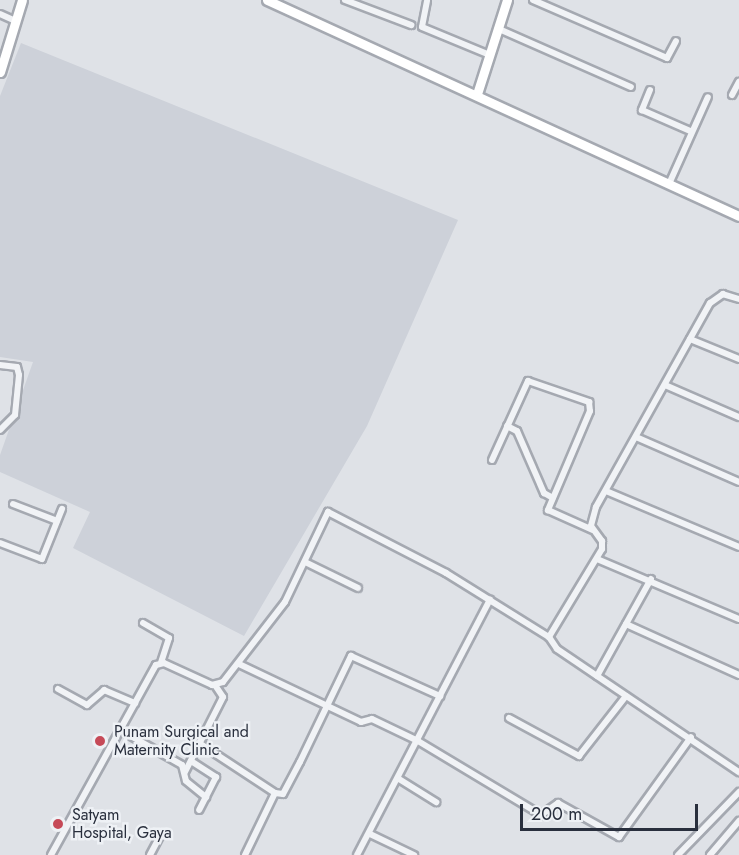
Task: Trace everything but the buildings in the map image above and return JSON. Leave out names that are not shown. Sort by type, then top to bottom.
[{"type":"street","points":[[0,72],[22,0]]},
{"type":"street","points":[[267,0],[477,94],[739,216]]},
{"type":"street","points":[[345,0],[411,25]]},
{"type":"street","points":[[477,94],[505,0]]},
{"type":"street","points":[[533,0],[667,58],[676,41]]},
{"type":"street","points":[[427,1],[422,27],[490,55]]},
{"type":"street","points":[[0,14],[16,21]]},
{"type":"street","points":[[498,29],[631,87]]},
{"type":"street","points":[[732,95],[739,82]]},
{"type":"street","points":[[650,90],[642,111],[690,131]]},
{"type":"street","points":[[669,184],[690,131],[708,97]]},
{"type":"street","points":[[549,637],[597,560],[603,544],[594,530],[591,517],[710,303],[723,294],[739,299]]},
{"type":"street","points":[[690,339],[739,359]]},
{"type":"street","points":[[0,365],[17,367],[19,375],[15,414],[0,429]]},
{"type":"street","points":[[492,460],[525,384],[533,380],[591,404],[548,510],[594,530]]},
{"type":"street","points":[[665,385],[739,417]]},
{"type":"street","points":[[507,426],[518,431],[543,493],[553,498]]},
{"type":"street","points":[[636,437],[739,482]]},
{"type":"street","points":[[606,491],[739,547]]},
{"type":"street","points":[[13,504],[57,521]]},
{"type":"street","points":[[0,543],[42,559],[62,509]]},
{"type":"street","points":[[215,685],[239,664],[264,635],[328,512],[490,599],[549,637],[597,676],[691,737],[739,772]]},
{"type":"street","points":[[597,560],[651,579],[739,618]]},
{"type":"street","points":[[304,562],[358,588]]},
{"type":"street","points":[[597,676],[651,579]]},
{"type":"street","points":[[357,855],[399,779],[490,599]]},
{"type":"street","points":[[51,855],[135,703],[161,662],[170,638],[143,623]]},
{"type":"street","points":[[626,624],[739,675]]},
{"type":"street","points":[[200,743],[275,793],[283,792],[351,656],[440,696]]},
{"type":"street","points":[[161,662],[215,685],[223,697],[185,773]]},
{"type":"street","points":[[239,664],[362,723],[372,719],[418,741],[541,815],[558,803],[619,837],[691,737]]},
{"type":"street","points":[[58,689],[87,705],[104,690],[135,703]]},
{"type":"street","points":[[508,718],[579,756],[626,696]]},
{"type":"street","points":[[120,730],[182,765],[188,784],[206,797]]},
{"type":"street","points":[[191,761],[216,777],[199,810]]},
{"type":"street","points":[[399,779],[436,802]]},
{"type":"street","points":[[678,855],[739,792]]},
{"type":"street","points":[[245,855],[275,793]]},
{"type":"street","points":[[710,855],[739,821]]},
{"type":"street","points":[[369,834],[414,855]]},
{"type":"street","points":[[150,855],[160,836]]},
{"type":"shaded area","points":[[21,43],[458,220],[367,426],[244,636],[73,548],[90,512],[0,472],[0,455],[33,362],[0,357],[0,96]]},
{"type":"place","name":"Punam Surgical and Maternity Clinic","points":[[100,741]]},
{"type":"place","name":"Satyam Hospital, Gaya","points":[[58,824]]}]
